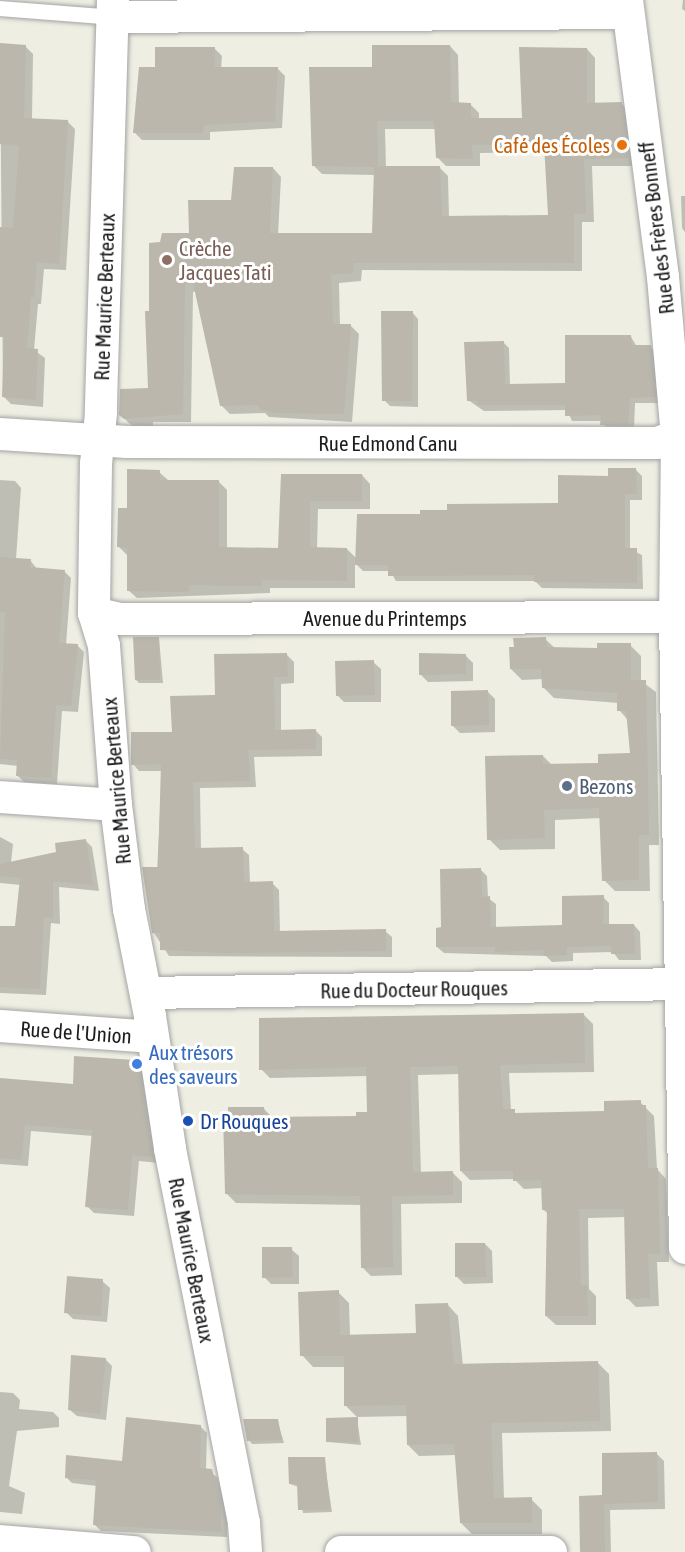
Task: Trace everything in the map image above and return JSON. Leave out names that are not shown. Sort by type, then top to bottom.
[{"type":"street","points":[[113,8],[627,6]]},
{"type":"street","name":"Rue des Frères Bonneff","points":[[627,6],[674,277],[681,434],[675,618],[682,863],[681,984],[685,1248]]},
{"type":"street","name":"Rue Maurice Berteaux","points":[[113,8],[94,613],[104,646],[116,805],[129,909],[146,993],[170,1149],[244,1523],[246,1552]]},
{"type":"street","name":"Rue Edmond Canu","points":[[0,434],[98,440],[657,443],[681,434]]},
{"type":"street","name":"Avenue du Printemps","points":[[94,613],[119,619],[675,618]]},
{"type":"street","points":[[0,797],[116,805]]},
{"type":"street","name":"Rue du Docteur Rouques","points":[[146,993],[681,984]]},
{"type":"street","name":"Rue de l'Union","points":[[0,1026],[152,1037]]},
{"type":"street","points":[[0,1540],[135,1552]]},
{"type":"street","points":[[341,1552],[551,1552]]},
{"type":"lane","points":[[0,8],[113,8]]},
{"type":"building","points":[[0,43],[26,45],[24,118],[68,120],[59,264],[37,262],[34,297],[31,297],[27,348],[38,349],[36,400],[2,397],[4,337],[0,337],[0,227],[13,228],[19,146],[0,144]]},
{"type":"building","points":[[372,45],[450,45],[451,102],[471,103],[471,118],[522,118],[519,47],[587,48],[587,103],[622,102],[629,158],[584,159],[586,214],[574,214],[574,263],[354,263],[353,273],[331,275],[333,324],[351,324],[344,414],[274,413],[259,409],[259,405],[220,406],[193,283],[185,284],[183,414],[124,419],[119,415],[120,389],[148,388],[145,311],[149,311],[149,243],[160,242],[162,233],[189,233],[188,200],[231,200],[234,167],[273,167],[270,233],[372,233],[374,167],[312,166],[309,67],[372,67]],"holes":[[[377,121],[434,121],[436,158],[473,159],[472,145],[544,144],[548,215],[442,216],[440,166],[378,166]]]},
{"type":"building","points":[[155,47],[215,47],[214,67],[278,67],[275,121],[204,125],[203,133],[133,133],[139,67],[155,67]]},
{"type":"building","points":[[381,311],[413,311],[412,401],[382,401]]},
{"type":"building","points":[[565,335],[631,335],[632,345],[651,345],[656,397],[630,398],[628,425],[600,425],[601,415],[565,416],[565,405],[477,405],[477,401],[467,401],[464,342],[504,341],[505,384],[565,383]]},
{"type":"building","points":[[608,468],[636,468],[637,494],[625,494],[625,548],[637,548],[637,583],[534,582],[534,575],[388,576],[388,565],[355,565],[357,514],[420,514],[420,510],[447,510],[447,504],[558,503],[558,475],[608,476]]},
{"type":"building","points":[[127,469],[160,470],[160,480],[219,480],[219,547],[278,548],[281,474],[362,474],[362,501],[310,501],[310,547],[347,548],[347,581],[262,580],[262,586],[189,585],[189,591],[185,592],[127,591],[127,548],[117,547],[118,508],[127,508]]},
{"type":"building","points":[[0,557],[31,559],[30,567],[65,570],[59,643],[78,644],[71,706],[56,705],[51,778],[16,776],[17,760],[0,759],[5,613],[0,612]]},
{"type":"building","points":[[133,637],[159,637],[160,680],[135,680]]},
{"type":"building","points":[[546,637],[547,647],[597,648],[597,643],[631,643],[631,680],[646,680],[649,835],[639,835],[639,880],[602,881],[599,808],[544,810],[545,838],[487,840],[485,756],[543,755],[543,764],[598,763],[598,754],[630,753],[626,711],[617,711],[617,693],[542,688],[541,669],[510,669],[509,647],[514,647],[513,638]]},
{"type":"building","points":[[287,653],[288,677],[274,677],[275,730],[316,729],[316,749],[248,750],[250,781],[193,782],[195,848],[243,847],[244,882],[273,881],[274,931],[386,929],[386,951],[226,953],[160,950],[160,933],[152,933],[142,867],[158,867],[161,764],[131,765],[131,732],[172,732],[170,696],[215,695],[214,654]]},
{"type":"building","points":[[419,653],[466,654],[466,674],[419,675]]},
{"type":"building","points":[[374,660],[375,695],[336,696],[335,661]]},
{"type":"building","points":[[488,690],[489,725],[451,726],[451,691]]},
{"type":"building","points":[[86,839],[93,885],[53,881],[53,918],[44,917],[40,989],[0,987],[0,926],[15,926],[20,878],[0,876],[0,864],[56,852],[55,843]]},
{"type":"building","points":[[481,868],[482,897],[490,896],[491,927],[562,925],[562,896],[604,895],[603,924],[634,924],[635,954],[611,954],[611,946],[567,947],[567,955],[544,956],[543,950],[495,952],[495,947],[436,947],[436,928],[441,927],[440,869]]},
{"type":"building","points":[[584,1013],[585,1063],[500,1065],[503,1109],[515,1109],[515,1113],[604,1111],[604,1101],[641,1100],[641,1105],[646,1105],[648,1168],[658,1168],[660,1254],[648,1254],[650,1298],[626,1299],[624,1209],[579,1209],[581,1285],[587,1285],[588,1316],[545,1316],[547,1210],[542,1210],[541,1180],[513,1181],[513,1171],[460,1171],[458,1066],[410,1067],[413,1172],[453,1171],[453,1195],[392,1196],[393,1267],[361,1268],[360,1196],[225,1194],[223,1113],[228,1112],[228,1107],[264,1107],[265,1117],[356,1116],[356,1112],[367,1112],[366,1067],[259,1070],[259,1018]]},
{"type":"building","points":[[74,1056],[135,1060],[139,1066],[153,1157],[132,1155],[128,1210],[85,1207],[92,1130],[25,1125],[21,1160],[0,1158],[0,1078],[73,1084]]},
{"type":"building","points":[[455,1243],[485,1243],[486,1277],[455,1277]]},
{"type":"building","points":[[262,1247],[292,1247],[293,1277],[262,1278]]},
{"type":"building","points":[[67,1276],[103,1279],[101,1316],[64,1313]]},
{"type":"building","points":[[339,1290],[340,1335],[416,1333],[415,1304],[448,1303],[454,1364],[598,1361],[600,1421],[491,1423],[494,1498],[532,1497],[532,1523],[460,1523],[454,1444],[407,1445],[406,1405],[344,1406],[344,1356],[300,1356],[298,1292]]},
{"type":"building","points":[[71,1355],[106,1358],[100,1414],[68,1410]]},
{"type":"building","points":[[126,1417],[201,1425],[200,1468],[212,1469],[221,1503],[221,1532],[93,1525],[96,1480],[65,1478],[66,1455],[122,1461]]},
{"type":"building","points":[[358,1417],[358,1442],[326,1442],[326,1418]]},
{"type":"building","points":[[243,1419],[278,1419],[282,1440],[247,1441]]},
{"type":"building","points":[[657,1452],[658,1502],[604,1504],[605,1552],[580,1552],[579,1496],[602,1495],[602,1453]]},
{"type":"building","points":[[288,1457],[325,1457],[330,1510],[298,1510],[297,1484],[289,1484]]},
{"type":"place","name":"Café des Écoles","points":[[622,145]]},
{"type":"place","name":"Crèche Jacques Tati","points":[[167,260]]},
{"type":"place","name":"Bezons","points":[[567,786]]},
{"type":"place","name":"Aux trésors des saveurs","points":[[137,1064]]},
{"type":"place","name":"Dr Rouques","points":[[188,1121]]}]
